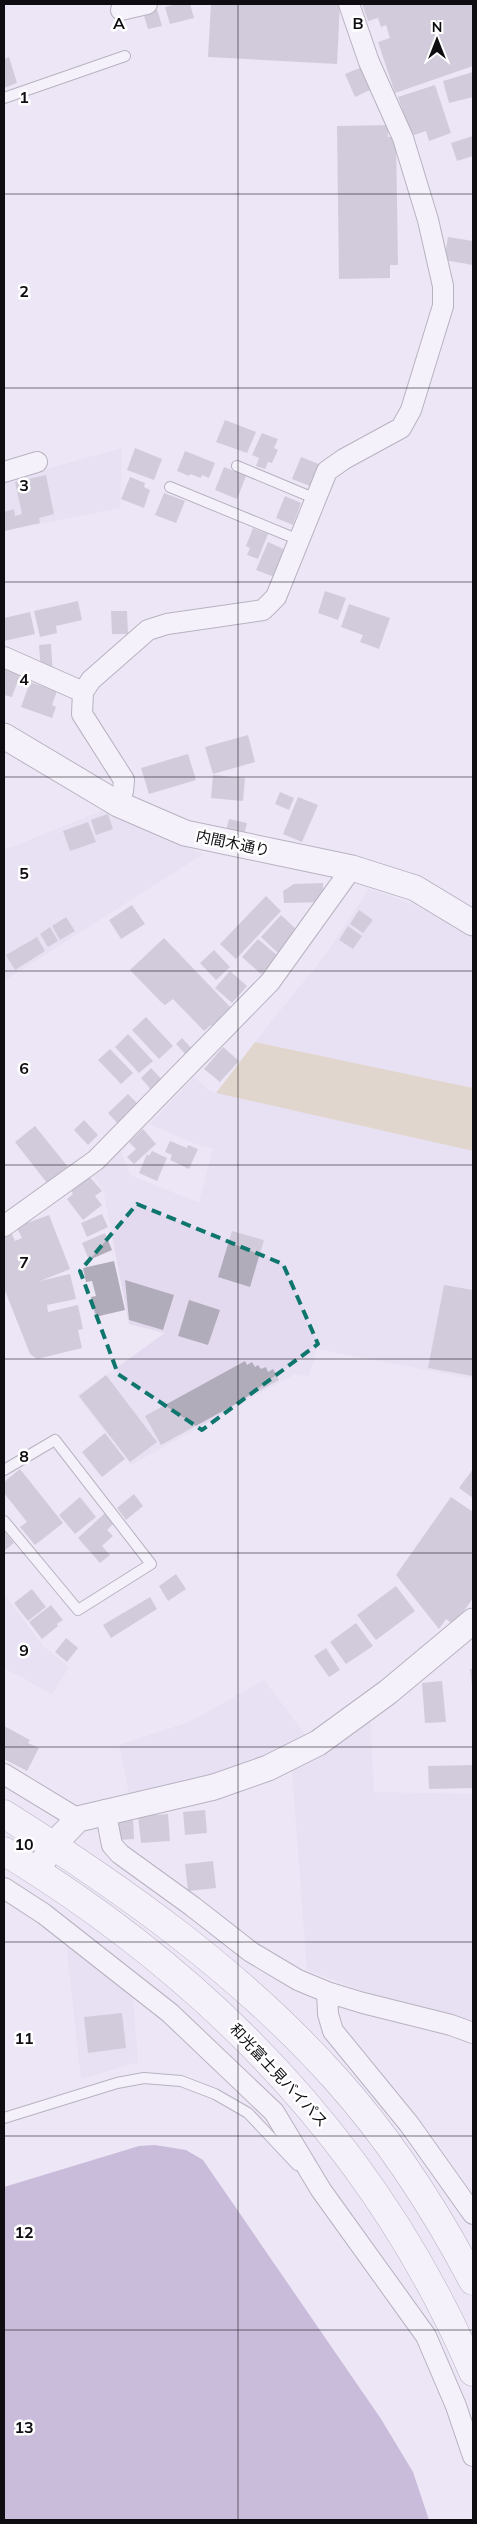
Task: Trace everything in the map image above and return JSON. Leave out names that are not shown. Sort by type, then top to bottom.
[{"type":"highway","points":[[4,1814],[53,1845],[197,1949],[255,1998],[316,2057],[353,2099],[404,2166],[435,2214],[473,2281]]},
{"type":"highway","name":"和光富士見バイパス","points":[[4,1850],[97,1912],[176,1974],[258,2049],[303,2098],[350,2156],[398,2227],[435,2292],[473,2372]]},
{"type":"street","points":[[121,10],[147,4]]},
{"type":"street","points":[[118,804],[123,791],[124,780],[82,714],[83,692],[90,680],[148,630],[167,624],[263,610],[276,597],[327,471],[344,459],[401,428],[410,410],[443,306],[443,286],[428,220],[403,138],[369,62],[349,4]]},
{"type":"street","points":[[4,472],[37,462]]},
{"type":"street","points":[[4,657],[83,692]]},
{"type":"street","name":"内間木通り","points":[[4,736],[118,804],[185,833],[352,868],[415,888],[473,923]]},
{"type":"street","points":[[4,1226],[103,1153],[270,982],[352,868]]},
{"type":"street","points":[[37,1871],[53,1845],[78,1818],[105,1810],[214,1787],[268,1768],[318,1742],[388,1692],[473,1621]]},
{"type":"street","points":[[4,1774],[78,1818]]},
{"type":"street","points":[[105,1810],[112,1845],[120,1854],[192,1906],[250,1952],[274,1967],[327,1992],[451,2025],[473,2033]]},
{"type":"street","points":[[4,1888],[44,1914],[176,2019],[274,2112],[321,2190],[426,2336],[456,2406],[473,2456]]},
{"type":"street","points":[[327,1992],[328,2014],[333,2031],[409,2124],[473,2214]]},
{"type":"lane","points":[[4,98],[125,56]]},
{"type":"lane","points":[[236,466],[316,498]]},
{"type":"lane","points":[[170,487],[299,540]]},
{"type":"lane","points":[[4,1470],[55,1440],[151,1564],[78,1610],[4,1521]]},
{"type":"lane","points":[[4,2118],[117,2083],[144,2078],[181,2081],[215,2094],[248,2113],[321,2190]]},
{"type":"highlighted area","points":[[137,1204],[283,1264],[318,1344],[202,1430],[118,1374],[80,1271]]},
{"type":"shaded area","points":[[122,448],[120,508],[4,531],[4,481]]},
{"type":"shaded area","points":[[104,810],[128,823],[203,854],[4,981],[4,850]]},
{"type":"shaded area","points":[[369,889],[413,904],[473,936],[473,1088],[255,1042],[326,954]]},
{"type":"shaded area","points":[[255,1042],[473,1088],[473,1151],[216,1093]]},
{"type":"shaded area","points":[[194,1077],[210,1091],[473,1151],[473,1379],[317,1349],[309,1376],[295,1374],[131,1465],[77,1396],[165,1333],[129,1324],[103,1189],[90,1173],[120,1149],[130,1175],[199,1203],[213,1148],[198,1145],[150,1124]]},
{"type":"shaded area","points":[[4,1594],[44,1647],[69,1667],[52,1694],[4,1668]]},
{"type":"shaded area","points":[[264,1680],[307,1737],[217,1776],[129,1794],[119,1745],[190,1722]]},
{"type":"shaded area","points":[[370,1719],[374,1792],[473,1794],[473,2021],[371,1994],[307,1970],[292,1770],[331,1749]]},
{"type":"shaded area","points":[[66,1941],[132,1988],[138,2062],[81,2079]]},
{"type":"shaded area","points":[[155,2145],[186,2150],[203,2160],[381,2419],[413,2472],[429,2520],[4,2520],[4,2187],[139,2146]]},
{"type":"building","points":[[177,4],[190,4],[194,18],[170,24],[165,7]]},
{"type":"building","points":[[211,4],[340,4],[337,64],[208,57]]},
{"type":"building","points":[[362,4],[473,4],[473,66],[395,93],[378,42],[390,38],[386,25],[381,27],[378,18],[368,21]]},
{"type":"building","points":[[157,9],[162,26],[148,29],[143,12]]},
{"type":"building","points":[[9,57],[17,83],[4,88],[4,59]]},
{"type":"building","points":[[362,67],[372,89],[355,97],[345,74]]},
{"type":"building","points":[[473,72],[473,97],[449,103],[443,81]]},
{"type":"building","points":[[435,85],[451,133],[429,141],[426,131],[411,136],[398,97]]},
{"type":"building","points":[[388,125],[388,137],[396,137],[398,265],[390,265],[390,278],[339,279],[337,126]]},
{"type":"building","points":[[473,136],[473,156],[457,161],[451,143]]},
{"type":"building","points":[[448,237],[473,241],[473,265],[444,260]]},
{"type":"building","points":[[225,420],[256,432],[247,453],[216,442]]},
{"type":"building","points":[[262,433],[278,439],[274,448],[278,450],[272,463],[268,462],[265,469],[256,466],[259,458],[252,455]]},
{"type":"building","points":[[135,448],[162,459],[154,480],[127,470]]},
{"type":"building","points":[[185,451],[215,463],[209,478],[202,475],[201,478],[190,474],[189,476],[177,471]]},
{"type":"building","points":[[301,457],[319,464],[310,486],[292,479]]},
{"type":"building","points":[[224,467],[246,476],[237,499],[215,490]]},
{"type":"building","points":[[46,475],[54,514],[39,518],[40,523],[4,531],[4,512],[14,509],[15,516],[22,514],[15,482]]},
{"type":"building","points":[[130,477],[145,483],[144,487],[150,490],[144,508],[121,499]]},
{"type":"building","points":[[164,493],[185,501],[176,523],[155,515]]},
{"type":"building","points":[[285,496],[301,503],[293,525],[276,518]]},
{"type":"building","points":[[253,528],[268,534],[258,559],[247,555],[250,548],[246,546]]},
{"type":"building","points":[[268,542],[288,551],[277,578],[256,570]]},
{"type":"building","points":[[325,591],[346,598],[338,620],[318,613]]},
{"type":"building","points":[[78,601],[82,620],[56,626],[57,633],[40,637],[34,611]]},
{"type":"building","points":[[349,604],[390,618],[379,649],[360,642],[363,635],[341,627]]},
{"type":"building","points":[[111,611],[127,611],[128,634],[112,634]]},
{"type":"building","points":[[30,612],[35,634],[4,641],[4,618]]},
{"type":"building","points":[[51,644],[53,677],[41,671],[39,645]]},
{"type":"building","points":[[4,669],[20,675],[12,697],[4,695]]},
{"type":"building","points":[[30,682],[57,691],[52,705],[56,707],[52,718],[21,707]]},
{"type":"building","points":[[248,735],[255,762],[213,774],[205,747]]},
{"type":"building","points":[[188,754],[196,780],[149,794],[141,768]]},
{"type":"building","points":[[213,775],[245,778],[243,801],[211,798]]},
{"type":"building","points":[[280,792],[294,798],[289,810],[275,804]]},
{"type":"building","points":[[298,797],[318,805],[302,842],[283,834]]},
{"type":"building","points":[[108,814],[113,829],[96,835],[91,820]]},
{"type":"building","points":[[229,819],[247,823],[244,835],[226,831]]},
{"type":"building","points":[[88,822],[96,842],[70,851],[63,831]]},
{"type":"building","points":[[323,883],[324,902],[284,903],[283,891],[294,884]]},
{"type":"building","points":[[266,896],[281,911],[236,959],[220,944]]},
{"type":"building","points":[[132,905],[145,924],[121,939],[109,920]]},
{"type":"building","points":[[359,910],[373,920],[363,933],[350,924]]},
{"type":"building","points":[[281,915],[299,932],[279,954],[261,937]]},
{"type":"building","points":[[66,917],[75,931],[60,940],[52,926]]},
{"type":"building","points":[[348,926],[362,936],[353,949],[339,940]]},
{"type":"building","points":[[50,927],[58,941],[48,947],[40,934]]},
{"type":"building","points":[[37,937],[45,951],[15,970],[6,955]]},
{"type":"building","points":[[164,938],[235,1012],[216,1030],[211,1025],[204,1031],[173,999],[165,1005],[130,970]]},
{"type":"building","points":[[258,939],[278,956],[261,974],[242,957]]},
{"type":"building","points":[[214,950],[230,967],[216,980],[200,963]]},
{"type":"building","points":[[230,971],[247,986],[232,1003],[215,988]]},
{"type":"building","points":[[146,1017],[173,1046],[159,1059],[132,1030]]},
{"type":"building","points":[[128,1034],[153,1061],[139,1073],[115,1047]]},
{"type":"building","points":[[182,1038],[194,1051],[188,1057],[176,1044]]},
{"type":"building","points":[[223,1047],[239,1061],[220,1082],[204,1069]]},
{"type":"building","points":[[110,1049],[133,1073],[121,1084],[98,1060]]},
{"type":"building","points":[[151,1068],[165,1083],[154,1093],[141,1078]]},
{"type":"building","points":[[128,1094],[140,1106],[119,1125],[108,1113]]},
{"type":"building","points":[[84,1120],[98,1135],[88,1145],[74,1130]]},
{"type":"building","points":[[35,1126],[68,1167],[47,1183],[15,1142]]},
{"type":"building","points":[[143,1129],[156,1144],[134,1164],[127,1157],[136,1149],[129,1142]]},
{"type":"building","points":[[170,1141],[187,1148],[188,1145],[198,1149],[189,1169],[170,1160],[172,1155],[165,1152]]},
{"type":"building","points":[[152,1151],[167,1158],[157,1181],[139,1173],[147,1154],[149,1156]]},
{"type":"building","points":[[89,1176],[102,1191],[95,1196],[102,1205],[83,1220],[67,1199],[73,1194],[71,1190]]},
{"type":"building","points":[[102,1214],[108,1227],[87,1237],[81,1223]]},
{"type":"building","points":[[49,1215],[70,1269],[40,1281],[70,1274],[76,1299],[47,1305],[48,1312],[78,1305],[83,1329],[78,1330],[82,1348],[37,1359],[30,1354],[4,1288],[4,1237],[12,1234],[15,1241],[22,1238],[16,1226],[26,1221],[27,1223]]},
{"type":"building","points":[[232,1231],[264,1240],[250,1287],[218,1277]]},
{"type":"building","points":[[105,1233],[112,1250],[89,1260],[82,1243]]},
{"type":"building","points":[[114,1261],[125,1310],[95,1317],[91,1297],[96,1296],[92,1281],[86,1282],[83,1268]]},
{"type":"building","points":[[125,1280],[174,1295],[163,1330],[129,1320]]},
{"type":"building","points":[[444,1285],[473,1290],[473,1376],[428,1368]]},
{"type":"building","points":[[189,1300],[220,1310],[208,1345],[178,1336]]},
{"type":"building","points":[[245,1361],[247,1365],[252,1362],[255,1367],[258,1365],[261,1369],[266,1367],[268,1372],[273,1369],[279,1380],[161,1445],[145,1416]]},
{"type":"building","points":[[106,1375],[157,1442],[130,1462],[79,1396]]},
{"type":"building","points":[[105,1433],[125,1459],[102,1477],[82,1452]]},
{"type":"building","points":[[20,1469],[63,1523],[35,1545],[20,1527],[27,1522],[4,1493],[4,1482]]},
{"type":"building","points":[[473,1469],[473,1498],[459,1488]]},
{"type":"building","points":[[134,1494],[143,1506],[126,1520],[117,1508]]},
{"type":"building","points":[[80,1497],[96,1517],[75,1534],[59,1515]]},
{"type":"building","points":[[451,1497],[473,1512],[473,1598],[454,1625],[446,1619],[439,1629],[396,1575]]},
{"type":"building","points":[[105,1513],[114,1523],[107,1530],[113,1536],[102,1546],[110,1555],[100,1563],[78,1538]]},
{"type":"building","points":[[4,1530],[14,1543],[4,1551]]},
{"type":"building","points":[[176,1574],[186,1589],[168,1601],[159,1586]]},
{"type":"building","points":[[396,1586],[415,1611],[376,1640],[357,1615]]},
{"type":"building","points":[[32,1589],[46,1607],[28,1621],[14,1603]]},
{"type":"building","points":[[150,1597],[157,1609],[111,1638],[103,1625]]},
{"type":"building","points":[[51,1605],[63,1620],[42,1639],[29,1622]]},
{"type":"building","points":[[356,1623],[373,1646],[346,1664],[330,1642]]},
{"type":"building","points":[[66,1638],[78,1648],[67,1662],[55,1652]]},
{"type":"building","points":[[326,1648],[340,1670],[329,1677],[314,1656]]},
{"type":"building","points":[[470,1669],[473,1669],[473,1686],[472,1686]]},
{"type":"building","points":[[442,1681],[446,1722],[425,1723],[422,1683]]},
{"type":"building","points":[[4,1726],[30,1740],[28,1743],[39,1748],[27,1771],[4,1759]]},
{"type":"building","points":[[473,1765],[473,1788],[429,1789],[428,1766]]},
{"type":"building","points":[[205,1810],[207,1833],[185,1835],[183,1812]]},
{"type":"building","points":[[168,1814],[170,1841],[141,1843],[138,1816]]},
{"type":"building","points":[[133,1819],[134,1839],[118,1840],[117,1820]]},
{"type":"building","points":[[213,1861],[216,1888],[188,1891],[185,1864]]},
{"type":"building","points":[[122,2013],[126,2048],[88,2053],[84,2017]]}]
